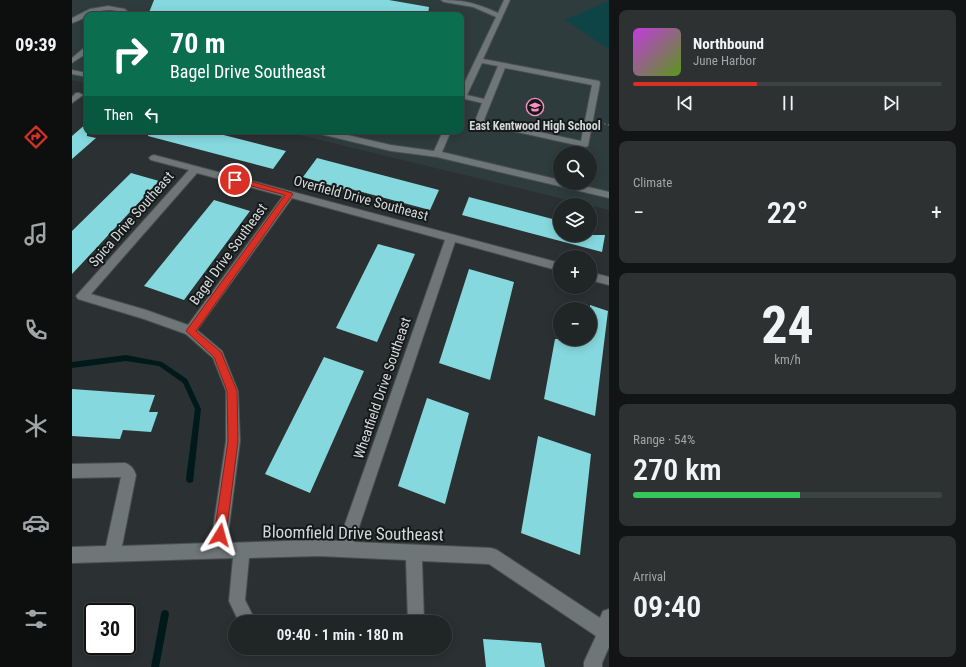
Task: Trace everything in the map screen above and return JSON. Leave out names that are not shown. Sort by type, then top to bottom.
[{"type":"street","points":[[444,0],[475,5],[499,16]]},
{"type":"street","points":[[464,91],[507,0]]},
{"type":"street","points":[[87,12],[95,9],[113,7],[126,12]]},
{"type":"street","points":[[72,21],[84,13]]},
{"type":"street","points":[[72,61],[84,52]]},
{"type":"street","points":[[479,60],[596,83],[585,144],[479,121],[502,65]]},
{"type":"street","points":[[72,72],[84,74]]},
{"type":"street","points":[[464,98],[487,102]]},
{"type":"street","points":[[332,134],[391,148],[437,154],[609,195]]},
{"type":"street","points":[[437,154],[446,134]]},
{"type":"street","name":"Overfield Drive Southeast","points":[[154,158],[553,265]]},
{"type":"street","name":"Spica Drive Southeast","points":[[195,168],[82,296],[133,311],[190,331],[218,355],[232,391],[233,441],[218,551]]},
{"type":"street","name":"Bagel Drive Southeast","points":[[190,331],[290,194]]},
{"type":"street","name":"Wheatfield Drive Southeast","points":[[344,549],[451,238]]},
{"type":"street","points":[[597,278],[609,281]]},
{"type":"street","points":[[72,471],[125,470],[129,475],[112,554]]},
{"type":"street","name":"Bloomfield Drive Southeast","points":[[72,555],[319,548],[491,556],[608,628]]},
{"type":"street","points":[[242,550],[237,601],[244,615]]},
{"type":"street","points":[[414,552],[416,615]]},
{"type":"street","points":[[593,667],[593,662],[608,628]]},
{"type":"shaded area","name":"East Kentwood High School","points":[[72,0],[609,0],[609,210],[597,207],[597,198],[559,198],[295,134],[464,134],[464,12],[84,12],[84,82],[72,80]]},
{"type":"shaded area","points":[[609,1],[609,49],[565,20]]},
{"type":"building","points":[[154,0],[389,0],[429,7],[428,12],[149,12]]},
{"type":"building","points":[[84,126],[84,134],[96,138],[72,159],[72,136]]},
{"type":"building","points":[[148,134],[220,134],[286,151],[273,169],[148,136]]},
{"type":"building","points":[[317,158],[439,190],[430,210],[347,188],[346,190],[303,177]]},
{"type":"building","points":[[131,173],[159,181],[72,274],[72,231]]},
{"type":"building","points":[[469,197],[553,219],[553,239],[462,215]]},
{"type":"building","points":[[214,200],[250,211],[184,300],[144,286]]},
{"type":"building","points":[[597,235],[605,235],[602,252],[564,242],[597,242]]},
{"type":"building","points":[[378,244],[415,254],[377,342],[336,328]]},
{"type":"building","points":[[469,269],[514,282],[490,380],[439,363]]},
{"type":"building","points":[[597,307],[608,311],[595,416],[544,399],[554,346],[597,346]]},
{"type":"building","points":[[324,357],[364,371],[310,493],[265,474]]},
{"type":"building","points":[[72,389],[155,395],[149,412],[158,412],[151,432],[123,430],[120,439],[72,436]]},
{"type":"building","points":[[427,398],[469,413],[445,504],[398,486]]},
{"type":"building","points":[[538,436],[591,454],[580,555],[521,533]]},
{"type":"building","points":[[483,639],[541,643],[545,667],[486,667]]},
{"type":"waterway","points":[[72,365],[126,358],[160,364],[185,381],[198,409],[190,479]]},
{"type":"waterway","points":[[155,667],[165,614]]},
{"type":"place","name":"East Kentwood High School","points":[[535,107]]},
{"type":"route","points":[[220,535],[233,441],[232,391],[218,355],[190,331],[290,194],[235,180]]}]
